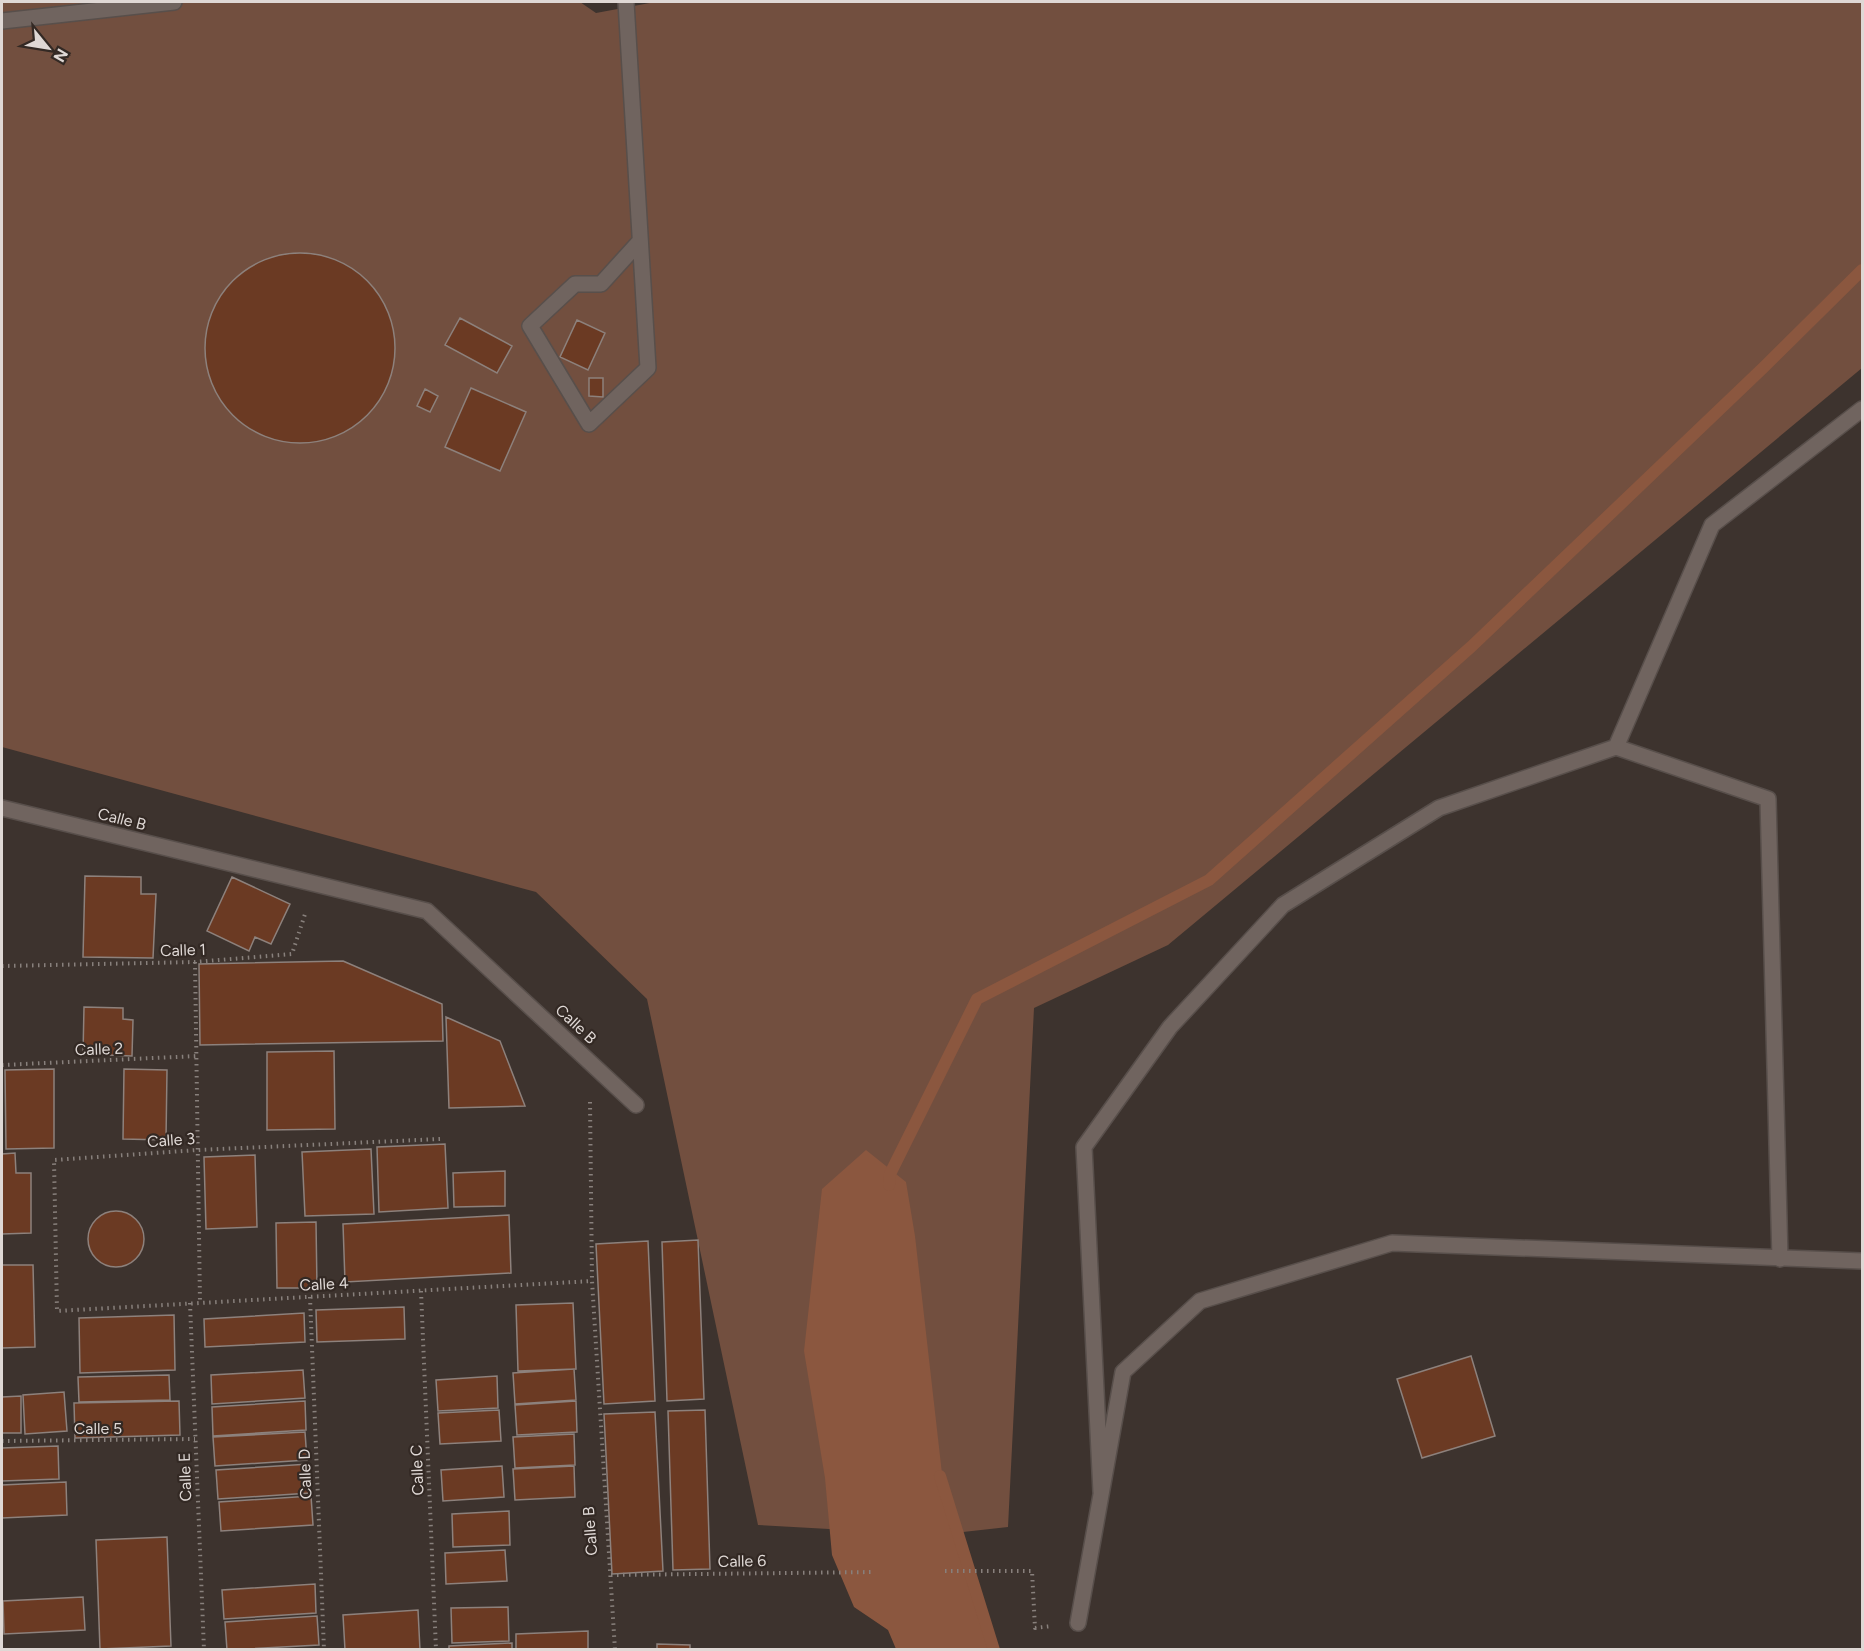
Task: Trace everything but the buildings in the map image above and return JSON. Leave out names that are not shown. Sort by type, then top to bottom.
[{"type":"street","points":[[2,21],[174,2]]},
{"type":"street","points":[[626,2],[648,368],[589,424],[530,326],[574,284],[601,284],[640,241]]},
{"type":"street","points":[[1616,747],[1712,525],[1863,409]]},
{"type":"street","points":[[1101,1492],[1083,1148],[1170,1027],[1282,905],[1439,808],[1616,747],[1768,799],[1780,1259]]},
{"type":"street","name":"Calle B","points":[[2,808],[427,911],[590,1062]]},
{"type":"street","points":[[590,1062],[636,1105]]},
{"type":"street","points":[[1078,1623],[1123,1372],[1200,1301],[1392,1243],[1863,1261]]},
{"type":"path","name":"Calle 1","points":[[2,966],[195,962],[292,954],[315,884]]},
{"type":"path","points":[[195,962],[200,1303]]},
{"type":"path","name":"Calle 2","points":[[2,1065],[197,1056]]},
{"type":"path","name":"Calle B","points":[[590,1062],[592,1281],[615,1650]]},
{"type":"path","name":"Calle 3","points":[[57,1311],[54,1160],[198,1150],[440,1139]]},
{"type":"path","name":"Calle 4","points":[[57,1311],[592,1281]]},
{"type":"path","name":"Calle C","points":[[421,1290],[436,1650]]},
{"type":"path","name":"Calle D","points":[[310,1297],[324,1650]]},
{"type":"path","name":"Calle E","points":[[190,1304],[204,1650]]},
{"type":"path","name":"Calle 5","points":[[2,1441],[195,1439]]},
{"type":"path","points":[[945,1571],[1032,1571],[1035,1628],[1078,1623]]},
{"type":"path","name":"Calle 6","points":[[611,1575],[874,1572]]},
{"type":"shaded area","points":[[2,2],[580,2],[596,13],[655,2],[1862,2],[1862,368],[1168,945],[1034,1008],[1008,1527],[936,1535],[758,1525],[647,999],[536,892],[2,747]]},
{"type":"shaded area","points":[[866,1150],[906,1182],[915,1236],[945,1500],[976,1610],[984,1630],[999,1649],[896,1649],[888,1630],[854,1607],[832,1555],[825,1478],[804,1351],[822,1189]]},
{"type":"waterway","points":[[889,1185],[890,1174],[977,999],[1209,880],[1472,646],[1764,367],[1862,270]]},
{"type":"waterway","points":[[940,1476],[994,1650]]}]
